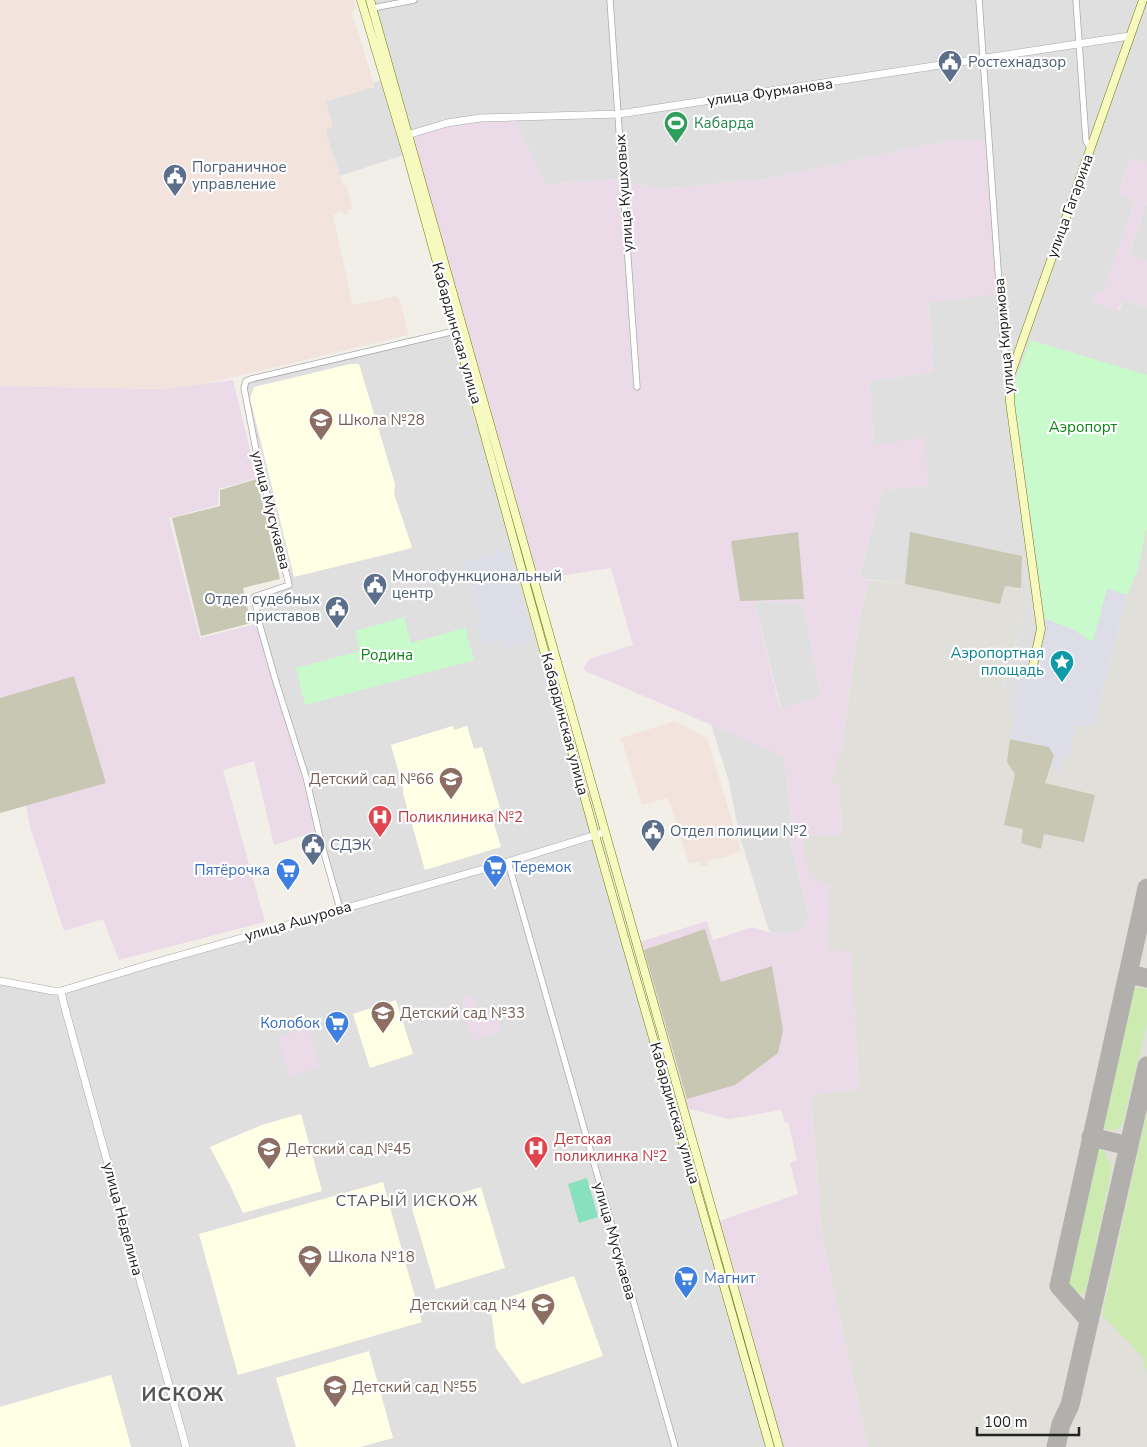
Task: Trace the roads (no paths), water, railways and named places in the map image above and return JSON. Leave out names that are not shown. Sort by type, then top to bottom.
[{"type":"main road","name":"Кабардинская улица","points":[[361,0],[405,136]]},
{"type":"main road","name":"улица Гагарина","points":[[1010,376],[1143,0]]},
{"type":"main road","name":"Кабардинская улица","points":[[372,4],[405,136],[595,835],[770,1447]]},
{"type":"main road","name":"Кабардинская улица","points":[[459,330],[605,832],[779,1447]]},
{"type":"main road","name":"улица Киримова","points":[[1010,376],[1011,409],[1041,629],[1032,670]]},
{"type":"street","points":[[372,4],[414,0]]},
{"type":"street","name":"улица Кушховых","points":[[610,0],[638,387]]},
{"type":"street","name":"улица Киримова","points":[[979,0],[1003,341],[1010,376]]},
{"type":"street","points":[[1076,0],[1086,141],[1090,148]]},
{"type":"street","name":"улица Фурманова","points":[[405,136],[447,123],[480,118],[619,114],[1130,36]]},
{"type":"street","name":"улица Мусукаева","points":[[340,909],[321,842],[306,777],[260,626],[254,597],[289,585],[256,450],[244,388],[246,381],[250,379],[459,330]]},
{"type":"street","name":"улица Ашурова","points":[[0,981],[62,991],[340,909],[508,862],[605,832]]},
{"type":"street","name":"улица Мусукаева","points":[[508,862],[675,1447]]},
{"type":"street","name":"улица Неделина","points":[[62,991],[89,1100],[186,1447]]},
{"type":"place","name":"Ростехнадзор","points":[[950,83]]},
{"type":"place","name":"Кабарда","points":[[676,144]]},
{"type":"place","name":"Пограничное управление","points":[[175,197]]},
{"type":"place","name":"Школа №28","points":[[321,441]]},
{"type":"place","name":"Многофункциональный центр","points":[[375,606]]},
{"type":"place","name":"Отдел судебных приставов","points":[[337,629]]},
{"type":"place","name":"Аэропортная площадь","points":[[1062,683]]},
{"type":"place","name":"Детский сад №66","points":[[451,800]]},
{"type":"place","name":"Поликлиника №2","points":[[380,838]]},
{"type":"place","name":"Отдел полиции №2","points":[[653,852]]},
{"type":"place","name":"СДЭК","points":[[313,866]]},
{"type":"place","name":"Теремок","points":[[495,888]]},
{"type":"place","name":"Пятёрочка","points":[[288,891]]},
{"type":"place","name":"Детский сад №33","points":[[383,1034]]},
{"type":"place","name":"Колобок","points":[[337,1044]]},
{"type":"place","name":"Детская поликлинка №2","points":[[536,1169]]},
{"type":"place","name":"Детский сад №45","points":[[269,1170]]},
{"type":"place","name":"Школа №18","points":[[310,1278]]},
{"type":"place","name":"Магнит","points":[[686,1299]]},
{"type":"place","name":"Детский сад №4","points":[[543,1326]]},
{"type":"place","name":"Детский сад №55","points":[[335,1408]]},
{"type":"district","name":"СТАРЫЙ ИСКОЖ","points":[[407,1200]]},
{"type":"district","name":"ИСКОЖ","points":[[183,1394]]},
{"type":"park label","name":"Аэропорт","points":[[1083,427]]},
{"type":"park label","name":"Родина","points":[[387,655]]}]
